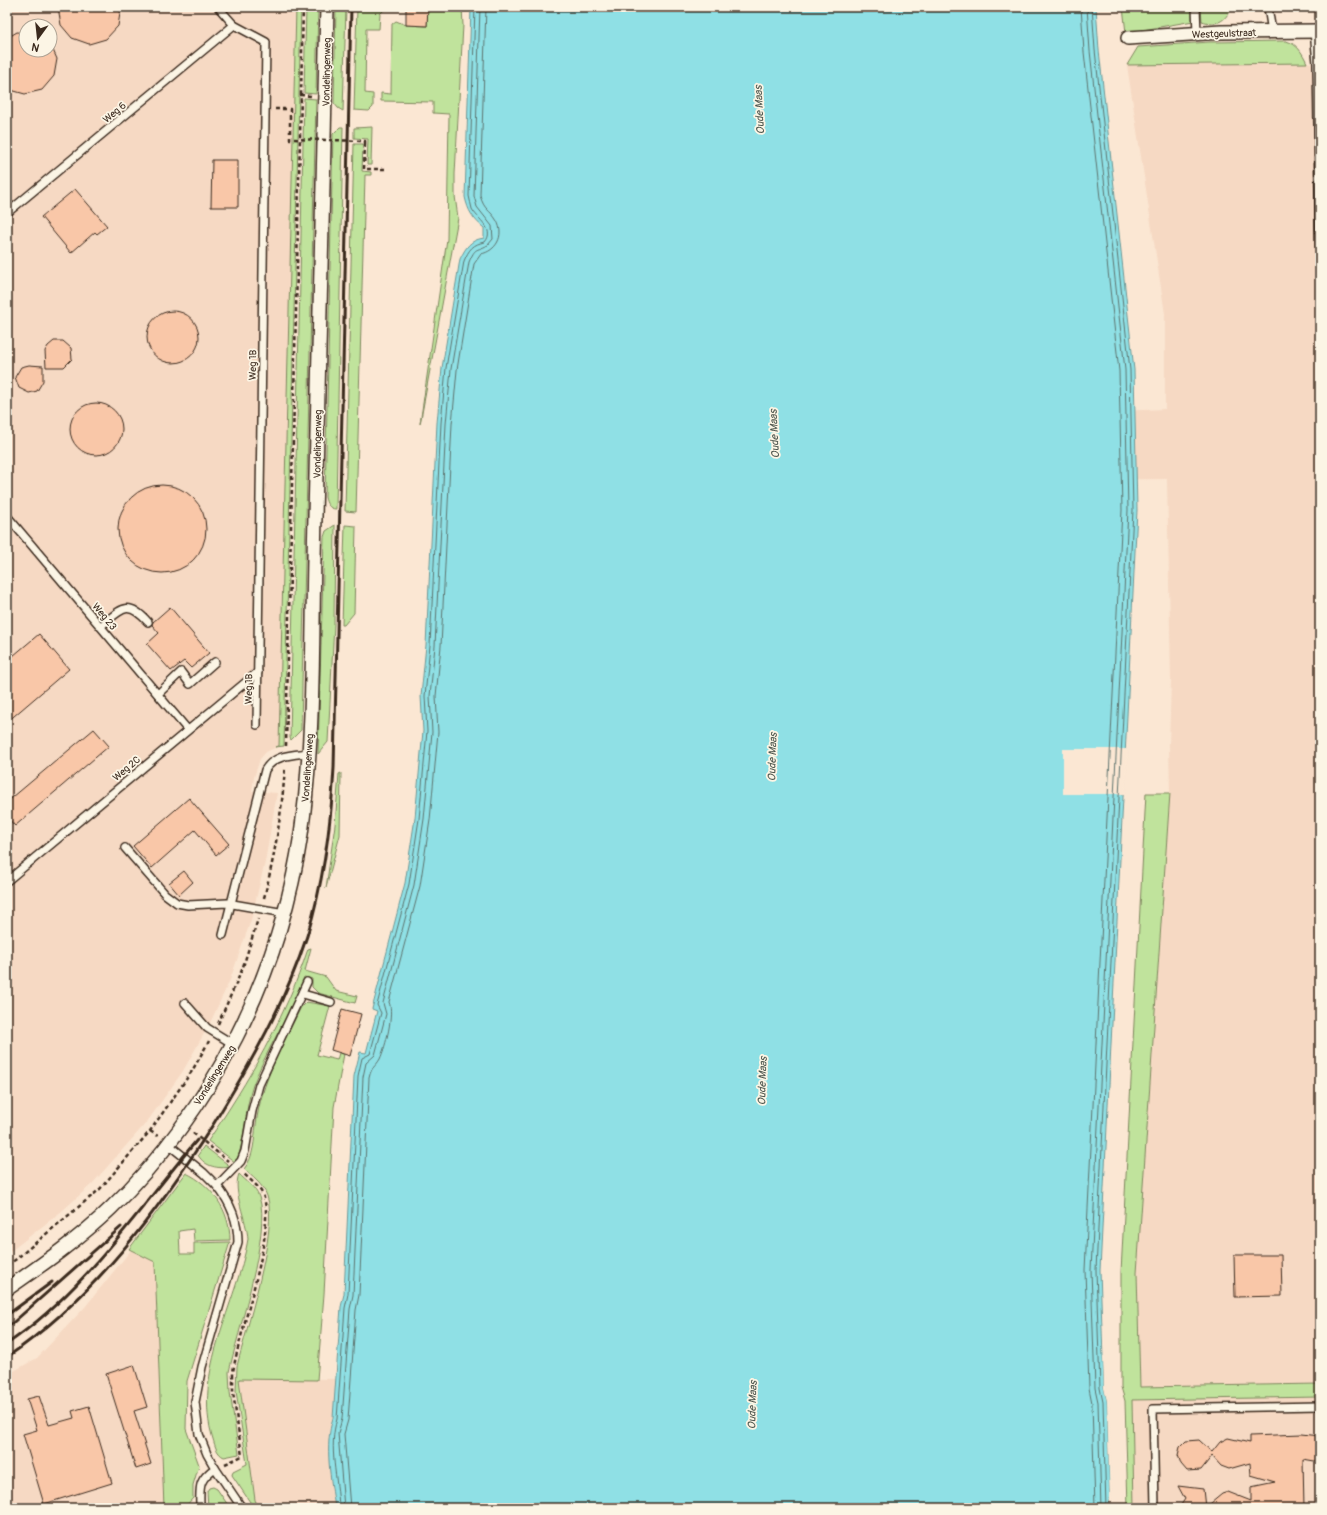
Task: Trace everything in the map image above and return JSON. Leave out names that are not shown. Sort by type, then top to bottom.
[{"type":"street","name":"Vondelingenweg","points":[[7,1290],[62,1251],[111,1207],[168,1144],[216,1074],[233,1044],[263,980],[285,913],[301,834],[306,792],[308,753],[327,7]]},
{"type":"street","name":"Westgeulstraat","points":[[1128,38],[1197,34],[1317,31]]},
{"type":"lane","points":[[218,7],[234,26]]},
{"type":"lane","points":[[1196,7],[1197,34]]},
{"type":"lane","points":[[1268,7],[1272,32]]},
{"type":"lane","name":"Weg 6","points":[[7,213],[234,26]]},
{"type":"lane","name":"Weg 1B","points":[[234,26],[266,42],[257,725]]},
{"type":"lane","points":[[1317,31],[1320,250]]},
{"type":"lane","name":"Weg 23","points":[[7,516],[187,729]]},
{"type":"lane","points":[[101,626],[122,609],[130,608],[138,611],[148,622]]},
{"type":"lane","points":[[158,694],[181,672],[190,684],[215,662]]},
{"type":"lane","name":"Weg 2C","points":[[7,881],[187,729],[258,672]]},
{"type":"lane","points":[[223,935],[265,770],[269,762],[277,758],[308,753]]},
{"type":"lane","points":[[125,848],[171,900],[188,905],[232,904],[285,913]]},
{"type":"lane","points":[[217,1186],[241,1161],[245,1151],[252,1111],[259,1085],[303,994],[307,982]]},
{"type":"lane","points":[[303,994],[332,1002]]},
{"type":"lane","points":[[185,1003],[207,1028],[233,1044]]},
{"type":"lane","points":[[168,1144],[204,1173],[217,1186],[226,1197],[234,1213],[238,1228],[238,1242],[202,1367],[195,1402],[199,1434],[207,1454],[242,1508]]},
{"type":"lane","points":[[1155,1508],[1153,1409],[1320,1406]]},
{"type":"lane","points":[[200,1508],[201,1482],[207,1474],[215,1468]]},
{"type":"path","points":[[281,109],[290,109],[290,139],[365,141],[364,169],[386,169]]},
{"type":"shaded area","points":[[7,7],[296,7],[279,746],[266,752],[260,759],[254,777],[252,791],[277,793],[265,862],[251,920],[230,980],[210,1023],[183,1071],[147,1122],[92,1184],[62,1211],[7,1254]]},
{"type":"shaded area","points":[[1289,62],[1320,63],[1320,1384],[1140,1387],[1137,1273],[1170,793],[1169,745],[1171,680],[1167,479],[1059,480],[1058,414],[1165,409],[1165,314],[1127,65]]},
{"type":"shaded area","points":[[131,1250],[155,1262],[164,1508],[7,1508],[7,1375],[37,1358],[85,1307]]},
{"type":"shaded area","points":[[238,1379],[336,1379],[333,1418],[329,1431],[330,1467],[335,1508],[259,1508],[255,1500]]},
{"type":"shaded area","points":[[1320,1397],[1320,1508],[1134,1508],[1132,1400]]},
{"type":"green space","points":[[296,7],[301,7],[284,746],[275,747],[279,746]]},
{"type":"green space","points":[[306,7],[318,7],[316,94],[304,93]]},
{"type":"green space","points":[[336,7],[346,7],[343,111],[334,103]]},
{"type":"green space","points":[[357,7],[387,7],[380,14],[379,29],[366,29],[365,93],[373,94],[373,107],[369,111],[354,110]]},
{"type":"green space","points":[[428,7],[462,7],[463,25],[455,174],[455,196],[458,218],[420,424],[447,239],[449,114],[433,113],[433,102],[381,101],[381,93],[391,94],[392,24],[396,21],[406,25],[427,26]]},
{"type":"green space","points":[[1123,7],[1192,7],[1193,21],[1126,33]]},
{"type":"green space","points":[[1201,7],[1231,7],[1229,12],[1220,22],[1212,23],[1202,21]]},
{"type":"green space","points":[[1210,42],[1290,42],[1299,49],[1307,63],[1127,65],[1138,47]]},
{"type":"green space","points":[[304,98],[316,99],[301,730],[291,740],[290,738]]},
{"type":"green space","points":[[340,127],[343,127],[336,509],[331,508],[328,505],[325,497],[333,134]]},
{"type":"green space","points":[[372,127],[371,165],[367,165],[368,139],[354,138],[354,128]]},
{"type":"green space","points":[[354,144],[363,144],[362,171],[371,172],[371,175],[365,175],[356,512],[345,511]]},
{"type":"green space","points":[[335,525],[334,624],[328,742],[318,754],[324,537],[326,531]]},
{"type":"green space","points":[[345,525],[356,526],[354,613],[344,625],[342,625]]},
{"type":"green space","points":[[341,773],[340,835],[326,888],[335,825],[339,774]]},
{"type":"green space","points":[[1146,793],[1170,793],[1137,1273],[1140,1387],[1320,1384],[1320,1397],[1132,1400],[1134,1508],[1128,1508],[1125,1401],[1121,1387],[1121,1272]]},
{"type":"green space","points":[[311,948],[305,971],[326,977],[336,991],[357,996],[355,1003],[318,993],[312,987],[312,979],[304,977],[293,1004],[253,1085],[248,1105],[242,1144],[236,1163],[208,1141],[238,1095],[265,1048],[299,975],[308,949]]},
{"type":"green space","points":[[306,1002],[330,1006],[317,1055],[337,1060],[339,1053],[344,1054],[334,1107],[324,1294],[317,1380],[239,1379],[255,1500],[259,1508],[254,1508],[232,1475],[233,1471],[247,1464],[236,1391],[237,1366],[260,1280],[269,1231],[270,1211],[267,1196],[263,1188],[244,1169],[252,1154],[262,1094],[267,1079],[301,1007]]},
{"type":"green space","points":[[204,1146],[231,1167],[221,1168],[208,1165],[204,1162],[198,1155]]},
{"type":"green space","points":[[186,1173],[204,1184],[218,1200],[227,1219],[230,1240],[194,1241],[193,1229],[179,1231],[180,1254],[194,1254],[194,1243],[230,1242],[187,1381],[186,1429],[199,1465],[193,1485],[193,1498],[184,1508],[164,1508],[155,1262],[129,1249]]},
{"type":"green space","points":[[239,1174],[258,1194],[262,1212],[261,1233],[252,1283],[229,1372],[230,1392],[239,1454],[224,1457],[218,1452],[213,1439],[208,1414],[208,1389],[218,1339],[235,1288],[248,1239],[237,1189]]},
{"type":"green space","points":[[213,1487],[217,1489],[230,1508],[208,1508],[207,1491],[209,1488]]},
{"type":"water","name":"Oude Maas","points":[[471,7],[1096,7],[1099,50],[1134,370],[1137,510],[1100,1270],[1104,1388],[1107,1401],[1110,1508],[335,1508],[330,1475],[329,1440],[333,1418],[341,1307],[344,1294],[354,1076],[360,1052],[366,1053],[377,1011],[372,1009],[405,883],[415,818],[423,731],[421,696],[426,645],[437,423],[442,368],[460,259],[464,251],[472,242],[484,238],[484,228],[472,214],[465,197]]},
{"type":"pier","points":[[1063,749],[1128,749],[1125,794],[1063,794]]},
{"type":"pier","points":[[1103,1356],[1105,1356],[1106,1387],[1109,1401],[1112,1508],[1110,1508],[1107,1401],[1104,1388]]},
{"type":"building","points":[[58,7],[121,7],[118,26],[106,39],[89,44],[72,38],[61,25]]},
{"type":"building","points":[[406,7],[428,7],[427,26],[406,25]]},
{"type":"building","points":[[18,32],[18,58],[57,58],[54,76],[42,90],[25,94],[7,89],[7,38]]},
{"type":"building","points":[[212,160],[238,160],[238,207],[211,207]]},
{"type":"building","points":[[75,189],[107,226],[97,234],[95,232],[71,253],[41,217]]},
{"type":"building","points":[[173,311],[183,313],[191,319],[197,327],[199,337],[197,347],[191,355],[183,361],[173,363],[163,361],[155,355],[149,347],[147,337],[149,327],[155,319],[163,313]]},
{"type":"building","points":[[54,341],[63,341],[71,348],[72,359],[64,367],[46,367],[45,351]]},
{"type":"building","points":[[29,365],[43,366],[43,381],[37,391],[29,393],[19,388],[15,377],[21,367]]},
{"type":"building","points":[[96,403],[106,405],[114,411],[120,419],[122,429],[120,439],[114,447],[106,453],[96,455],[86,453],[78,447],[72,439],[70,429],[72,419],[78,411],[86,405]]},
{"type":"building","points":[[162,485],[179,488],[187,492],[199,504],[203,512],[206,529],[203,546],[199,554],[187,566],[179,570],[162,573],[145,570],[137,566],[125,554],[121,546],[118,529],[121,512],[125,504],[137,492],[145,488]]},
{"type":"building","points":[[170,607],[209,653],[191,668],[184,661],[171,671],[147,644],[159,633],[152,625],[153,622]]},
{"type":"building","points":[[39,634],[69,669],[7,722],[7,661]]},
{"type":"building","points":[[94,729],[109,746],[15,826],[7,817],[7,802]]},
{"type":"building","points":[[189,798],[229,844],[216,855],[195,830],[152,868],[133,846]]},
{"type":"building","points":[[184,871],[193,882],[179,895],[169,883]]},
{"type":"building","points":[[342,1009],[361,1014],[350,1056],[331,1050]]},
{"type":"building","points":[[1234,1255],[1281,1255],[1282,1296],[1235,1297]]},
{"type":"building","points":[[134,1365],[147,1407],[134,1411],[151,1464],[136,1469],[106,1374]]},
{"type":"building","points":[[39,1396],[49,1425],[74,1418],[72,1411],[89,1406],[112,1483],[44,1504],[23,1434],[37,1430],[27,1399]]},
{"type":"building","points":[[1302,1434],[1320,1436],[1320,1462],[1303,1459],[1304,1508],[1205,1508],[1222,1494],[1228,1492],[1251,1501],[1251,1487],[1275,1482],[1251,1475],[1250,1463],[1229,1469],[1221,1466],[1212,1456],[1201,1470],[1187,1471],[1181,1464],[1178,1455],[1180,1447],[1186,1441],[1199,1440],[1212,1452],[1220,1442],[1228,1438],[1250,1443],[1250,1436]]},
{"type":"building","points":[[1178,1486],[1203,1489],[1205,1508],[1179,1508],[1185,1499]]},
{"type":"railway","points":[[7,1357],[39,1334],[96,1280],[147,1220],[193,1156],[241,1078],[278,1009],[298,961],[313,915],[326,853],[334,768],[351,7]]},
{"type":"railway","points":[[7,1344],[35,1323],[86,1275],[109,1249],[197,1140]]},
{"type":"railway","points":[[7,1328],[121,1227]]},
{"type":"railway","points":[[7,1315],[52,1282]]}]
